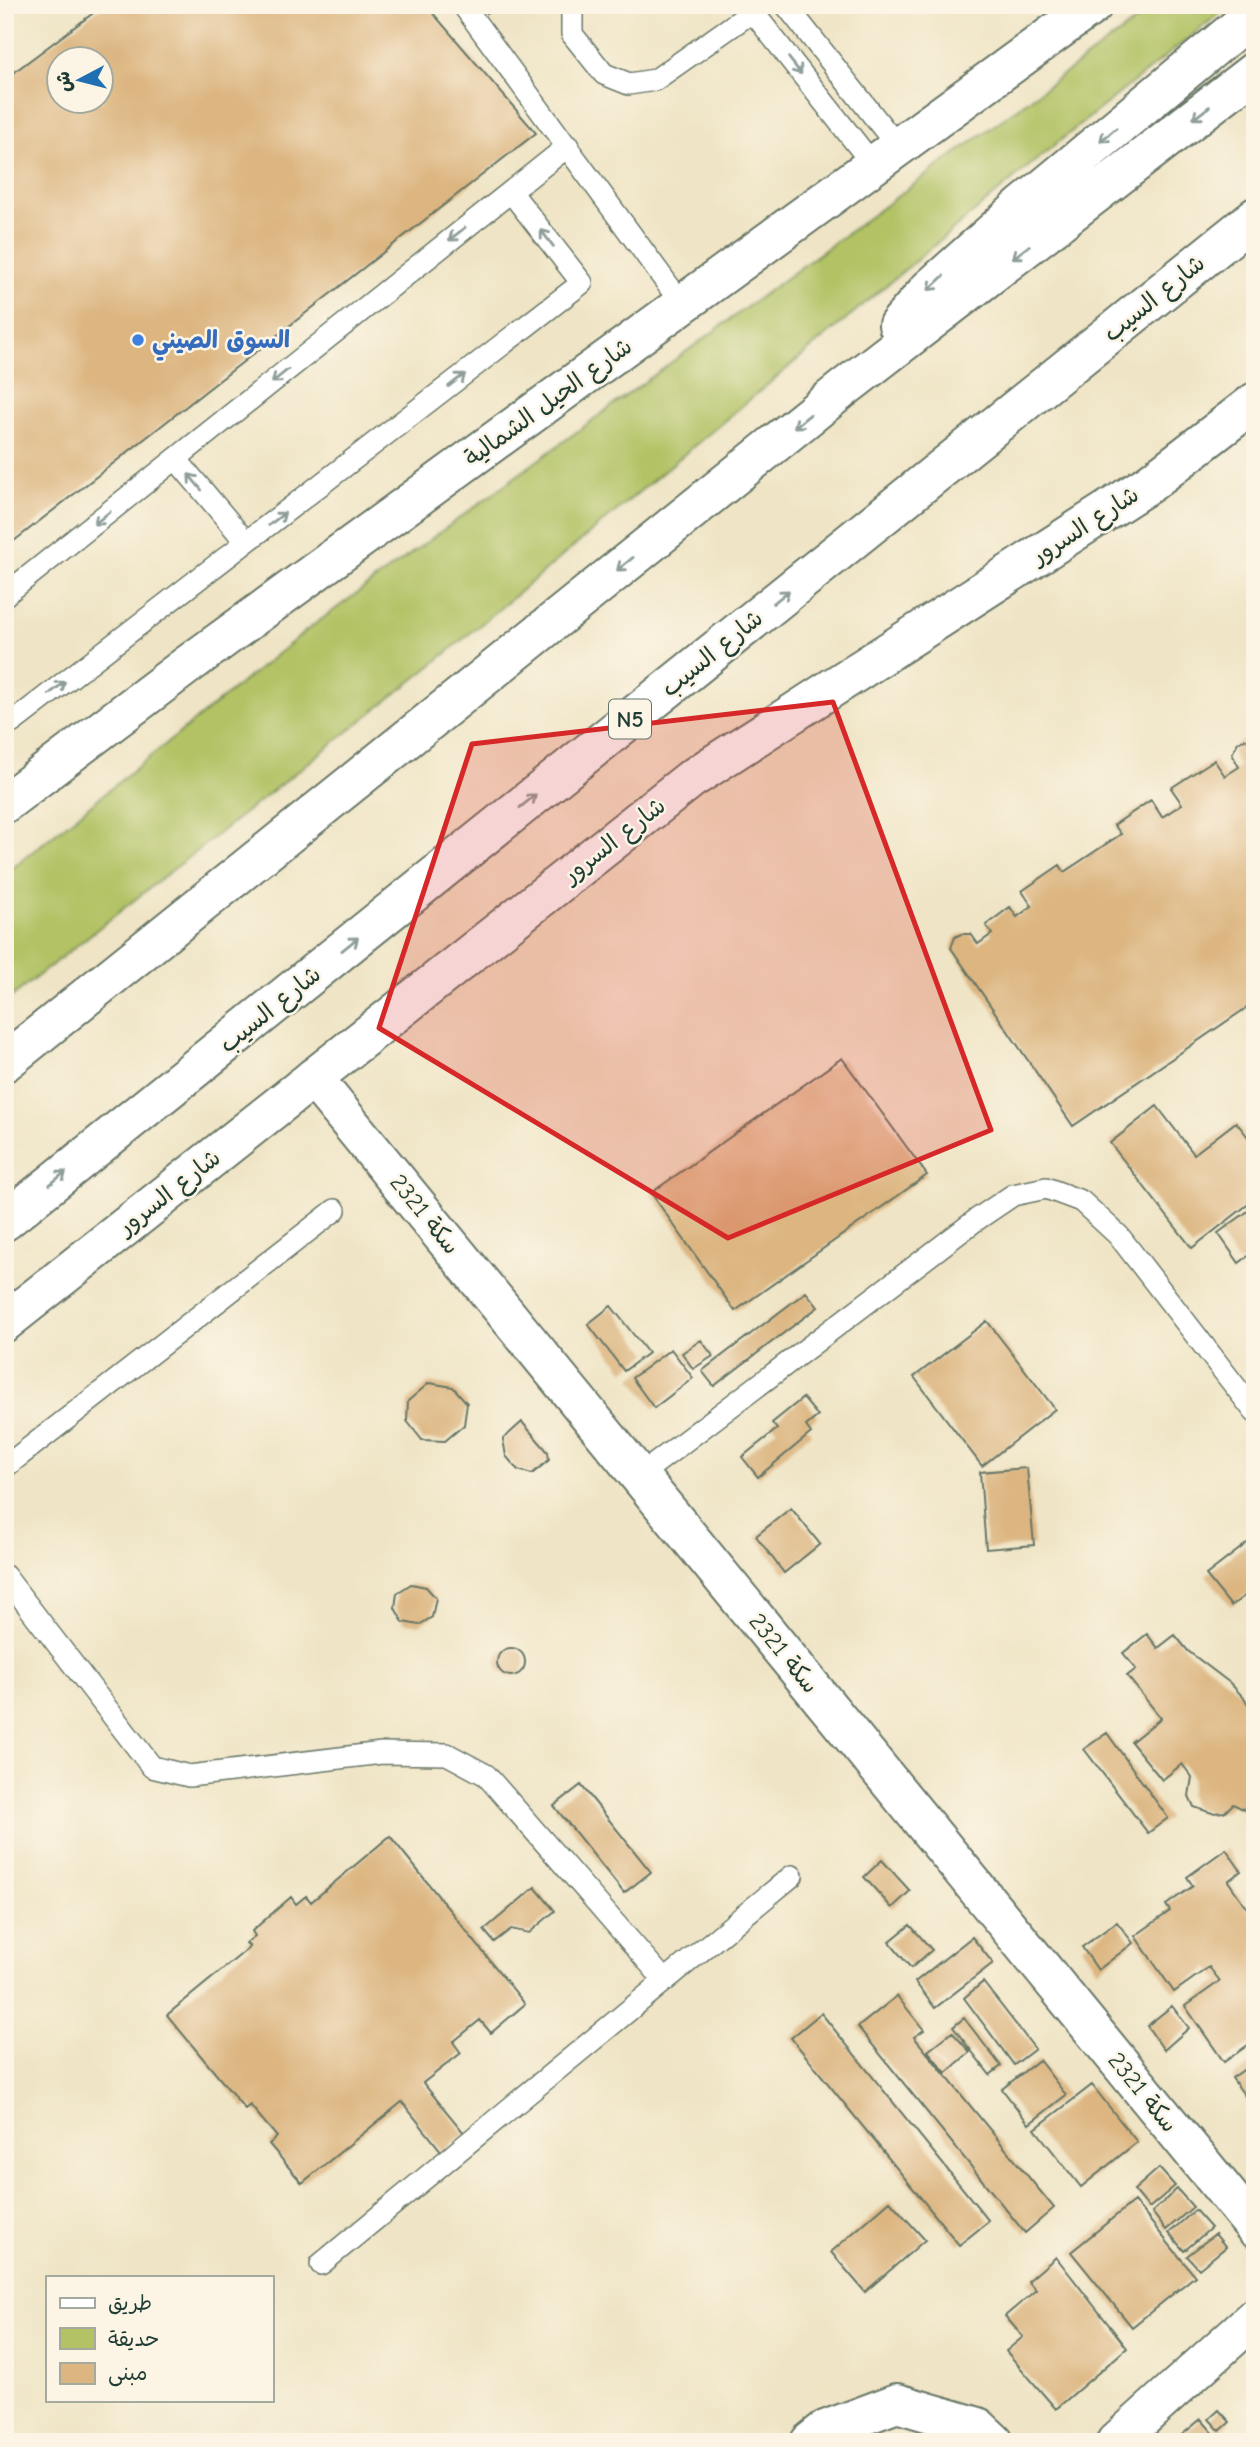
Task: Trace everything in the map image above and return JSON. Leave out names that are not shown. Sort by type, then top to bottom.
[{"type":"main road","name":"شارع الحيل الشمالية","points":[[5,803],[186,666],[886,156],[1075,11]]},
{"type":"main road","points":[[844,388],[939,280],[1022,206],[1255,13]]},
{"type":"main road","points":[[5,1062],[844,388],[1255,71]]},
{"type":"main road","name":"شارع السيب","points":[[5,1221],[1246,226]]},
{"type":"main road","name":"شارع السرور","points":[[5,1322],[691,779],[1150,483],[1255,402]]},
{"type":"main road","name":"سكة 2321","points":[[313,1078],[1255,2228]]},
{"type":"main road","points":[[1116,2442],[1255,2317]]},
{"type":"main road","points":[[810,2442],[825,2430],[898,2403],[978,2427],[994,2442]]},
{"type":"lane","points":[[463,5],[682,304]]},
{"type":"lane","points":[[572,5],[572,34],[604,74],[629,85],[655,80],[758,9],[886,156]]},
{"type":"lane","points":[[786,5],[886,156]]},
{"type":"lane","points":[[5,595],[568,146]]},
{"type":"lane","points":[[8,721],[582,283],[511,192]]},
{"type":"lane","points":[[176,459],[246,542]]},
{"type":"lane","points":[[639,1476],[975,1220],[1013,1195],[1046,1188],[1081,1201],[1119,1236],[1255,1412]]},
{"type":"lane","points":[[5,1467],[335,1210]]},
{"type":"lane","points":[[5,1576],[152,1767],[189,1776],[382,1754],[447,1754],[486,1775],[665,1981]]},
{"type":"lane","points":[[321,2264],[792,1876]]},
{"type":"highlighted area","points":[[833,702],[991,1130],[728,1238],[379,1028],[472,744]]},
{"type":"green space","points":[[1158,5],[1230,5],[1047,151],[432,665],[5,1002],[5,874],[307,630]]},
{"type":"building","name":"السوق الصيني","points":[[104,5],[426,5],[536,133],[5,548],[5,79],[46,48],[46,116],[116,116],[116,46],[49,46]]},
{"type":"building","points":[[482,5],[498,5],[487,13]]},
{"type":"building","points":[[1250,740],[1255,747],[1255,1002],[1073,1126],[951,948],[955,937],[971,934],[978,944],[992,934],[986,925],[1010,907],[1017,917],[1032,906],[1022,891],[1060,865],[1064,872],[1121,834],[1114,825],[1151,800],[1162,817],[1182,804],[1171,788],[1214,760],[1225,776],[1239,767],[1232,754],[1238,742]]},
{"type":"building","points":[[842,1058],[927,1175],[735,1311],[651,1193]]},
{"type":"building","points":[[1157,1106],[1194,1154],[1236,1122],[1255,1146],[1255,1199],[1192,1248],[1110,1143]]},
{"type":"building","points":[[1255,1206],[1255,1251],[1239,1263],[1218,1233]]},
{"type":"building","points":[[806,1292],[818,1307],[714,1386],[702,1371]]},
{"type":"building","points":[[611,1306],[648,1353],[624,1371],[588,1324]]},
{"type":"building","points":[[987,1321],[1055,1409],[982,1466],[914,1377]]},
{"type":"building","points":[[701,1340],[713,1356],[693,1369],[682,1353]]},
{"type":"building","points":[[671,1349],[693,1378],[654,1408],[632,1378]]},
{"type":"building","points":[[429,1383],[453,1387],[467,1403],[464,1425],[445,1441],[422,1440],[407,1421],[408,1401]]},
{"type":"building","points":[[803,1398],[818,1416],[806,1426],[811,1433],[758,1477],[742,1457],[777,1429],[772,1423]]},
{"type":"building","points":[[522,1422],[548,1452],[549,1460],[532,1474],[518,1470],[506,1456],[503,1439]]},
{"type":"building","points":[[1027,1468],[1034,1545],[986,1549],[980,1472]]},
{"type":"building","points":[[791,1508],[820,1544],[784,1573],[756,1536]]},
{"type":"building","points":[[1255,1537],[1255,1588],[1231,1606],[1206,1575]]},
{"type":"building","points":[[411,1584],[426,1587],[436,1598],[432,1617],[419,1625],[403,1622],[395,1608],[397,1593]]},
{"type":"building","points":[[1147,1634],[1158,1648],[1175,1635],[1188,1651],[1230,1683],[1245,1699],[1255,1718],[1255,1806],[1247,1811],[1233,1804],[1225,1812],[1212,1813],[1194,1807],[1189,1796],[1192,1777],[1182,1764],[1162,1780],[1131,1742],[1161,1718],[1127,1676],[1136,1669],[1123,1653]]},
{"type":"building","points":[[511,1648],[521,1652],[525,1662],[521,1672],[511,1676],[501,1672],[497,1662],[501,1652]]},
{"type":"building","points":[[1107,1733],[1168,1818],[1148,1833],[1084,1749]]},
{"type":"building","points":[[581,1785],[651,1872],[624,1893],[554,1806]]},
{"type":"building","points":[[390,1836],[525,2004],[491,2033],[480,2020],[453,2042],[461,2053],[423,2083],[465,2134],[442,2152],[402,2102],[302,2183],[269,2144],[277,2137],[250,2105],[245,2109],[167,2015],[250,1947],[246,1943],[255,1936],[252,1931],[291,1897],[296,1904],[306,1896],[311,1902]]},
{"type":"building","points":[[1226,1849],[1241,1871],[1228,1881],[1255,1920],[1255,2040],[1224,2062],[1185,2006],[1220,1981],[1209,1967],[1174,1992],[1135,1936],[1170,1911],[1166,1905],[1193,1886],[1187,1877]]},
{"type":"building","points":[[882,1860],[910,1891],[892,1908],[864,1877]]},
{"type":"building","points":[[535,1887],[555,1911],[529,1933],[511,1929],[494,1942],[484,1930]]},
{"type":"building","points":[[1117,1922],[1133,1943],[1098,1970],[1082,1947]]},
{"type":"building","points":[[910,1925],[932,1950],[911,1968],[889,1942]]},
{"type":"building","points":[[972,1937],[993,1963],[935,2008],[915,1982]]},
{"type":"building","points":[[983,1982],[1035,2049],[1014,2065],[964,1998]]},
{"type":"building","points":[[897,1996],[924,2030],[914,2037],[1054,2208],[1025,2233],[858,2027]]},
{"type":"building","points":[[1172,2006],[1189,2028],[1164,2050],[1147,2026]]},
{"type":"building","points":[[821,2013],[989,2221],[959,2245],[791,2038]]},
{"type":"building","points":[[964,2018],[1001,2066],[990,2075],[953,2027]]},
{"type":"building","points":[[952,2032],[970,2052],[946,2073],[928,2051]]},
{"type":"building","points":[[1039,2060],[1066,2095],[1029,2124],[1002,2089]]},
{"type":"building","points":[[1255,2062],[1255,2110],[1232,2078]]},
{"type":"building","points":[[1092,2085],[1137,2142],[1081,2187],[1035,2129]]},
{"type":"building","points":[[1159,2168],[1175,2186],[1149,2208],[1134,2190]]},
{"type":"building","points":[[1177,2189],[1193,2207],[1166,2230],[1152,2212]]},
{"type":"building","points":[[890,2201],[925,2240],[865,2292],[831,2252]]},
{"type":"building","points":[[1134,2201],[1195,2276],[1132,2327],[1071,2252]]},
{"type":"building","points":[[1195,2210],[1211,2228],[1184,2251],[1169,2233]]},
{"type":"building","points":[[1215,2234],[1226,2247],[1199,2269],[1187,2256]]},
{"type":"building","points":[[1056,2257],[1127,2348],[1056,2409],[1006,2351],[1023,2337],[1005,2316],[1036,2290],[1028,2281]]},
{"type":"building","points":[[1219,2410],[1230,2422],[1220,2431],[1209,2419]]},
{"type":"building","points":[[1201,2419],[1221,2442],[1182,2442],[1178,2438]]},
{"type":"place","name":"السوق الصيني","points":[[138,340]]}]
